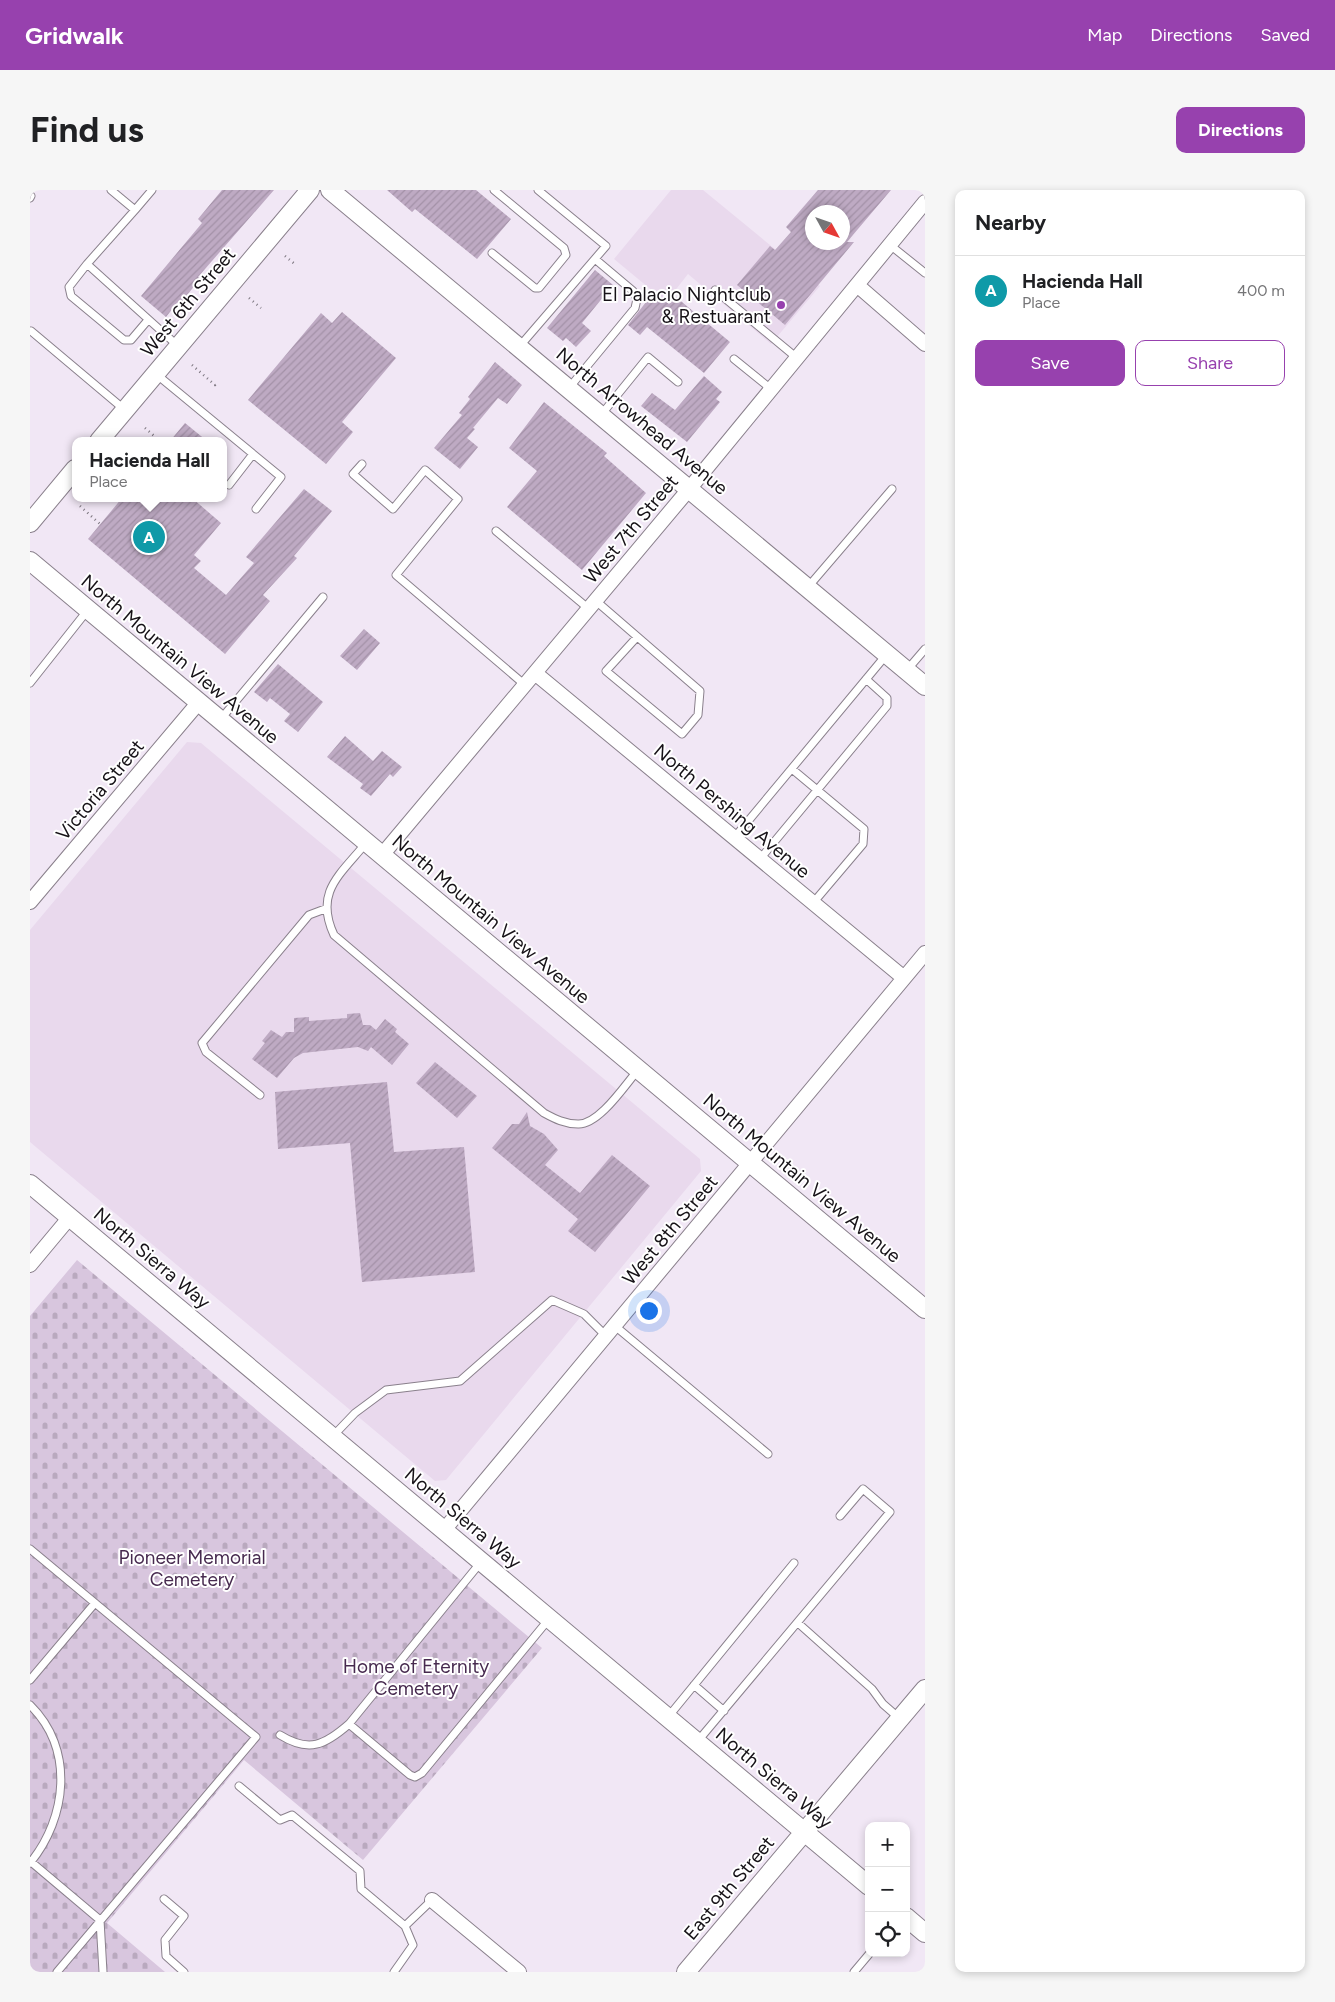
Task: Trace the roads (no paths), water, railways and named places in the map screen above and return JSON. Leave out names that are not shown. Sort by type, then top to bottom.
[{"type":"street","name":"West 6th Street","points":[[102,437],[310,190]]},
{"type":"street","name":"North Arrowhead Avenue","points":[[330,190],[690,488],[925,686]]},
{"type":"street","name":"West 7th Street","points":[[382,855],[690,488],[925,202]]},
{"type":"street","points":[[857,285],[925,344]]},
{"type":"street","points":[[30,523],[72,473]]},
{"type":"street","name":"North Mountain View Avenue","points":[[30,561],[925,1309]]},
{"type":"street","name":"North Pershing Avenue","points":[[535,673],[904,978]]},
{"type":"street","name":"Victoria Street","points":[[30,902],[199,702]]},
{"type":"street","name":"West 8th Street","points":[[444,1530],[925,953]]},
{"type":"street","name":"North Sierra Way","points":[[30,1184],[865,1883]]},
{"type":"street","points":[[30,1265],[70,1217]]},
{"type":"street","name":"East 9th Street","points":[[686,1972],[925,1689]]},
{"type":"street","points":[[432,1900],[520,1972]]},
{"type":"street","points":[[910,1920],[925,1933]]},
{"type":"lane","points":[[111,190],[135,210]]},
{"type":"lane","points":[[148,320],[131,340],[124,340],[72,296],[69,288],[87,264],[152,190]]},
{"type":"lane","points":[[492,253],[536,288],[540,288],[566,255],[564,248],[494,190]]},
{"type":"lane","points":[[519,347],[606,246],[538,190]]},
{"type":"lane","points":[[890,245],[925,273]]},
{"type":"lane","points":[[569,388],[635,308],[636,299],[633,291],[595,258]]},
{"type":"lane","points":[[87,264],[179,346]]},
{"type":"lane","points":[[715,290],[797,358]]},
{"type":"lane","points":[[31,331],[125,410]]},
{"type":"lane","points":[[601,415],[648,357],[678,382]]},
{"type":"lane","points":[[734,359],[771,389]]},
{"type":"lane","points":[[156,373],[281,477],[256,509]]},
{"type":"lane","points":[[229,485],[253,454]]},
{"type":"lane","points":[[362,464],[353,474],[393,508],[425,470],[458,499],[396,575],[526,685]]},
{"type":"lane","points":[[807,587],[892,489]]},
{"type":"lane","points":[[496,531],[637,637],[700,691],[698,714],[682,734],[606,672],[637,637]]},
{"type":"lane","points":[[220,720],[323,597]]},
{"type":"lane","points":[[30,683],[88,610]]},
{"type":"lane","points":[[906,670],[925,649]]},
{"type":"lane","points":[[734,838],[887,654]]},
{"type":"lane","points":[[760,858],[887,706],[887,698],[866,679]]},
{"type":"lane","points":[[792,769],[864,829],[863,844],[813,903]]},
{"type":"lane","points":[[366,842],[332,886],[325,909],[326,919],[334,935],[544,1113],[561,1122],[580,1124],[592,1119],[602,1112],[638,1070]]},
{"type":"lane","points":[[260,1095],[206,1052],[202,1043],[309,915],[325,909]]},
{"type":"lane","points":[[332,1436],[355,1413],[386,1390],[460,1381],[552,1300],[584,1314],[611,1331],[768,1454]]},
{"type":"lane","points":[[697,1742],[890,1512],[863,1489],[840,1516]]},
{"type":"lane","points":[[30,1549],[256,1737],[57,1972]]},
{"type":"lane","points":[[280,1735],[304,1746],[320,1744],[336,1736],[349,1724],[482,1562]]},
{"type":"lane","points":[[668,1718],[794,1563]]},
{"type":"lane","points":[[30,1680],[95,1603]]},
{"type":"lane","points":[[349,1724],[410,1775],[415,1777],[422,1773],[549,1618]]},
{"type":"lane","points":[[798,1623],[872,1689],[883,1704],[900,1719]]},
{"type":"lane","points":[[694,1685],[724,1711]]},
{"type":"lane","points":[[30,1705],[48,1729],[58,1750],[62,1770],[60,1798],[55,1821],[45,1844],[30,1862],[100,1920],[104,1972]]},
{"type":"lane","points":[[239,1786],[280,1820],[292,1815],[360,1871],[361,1889],[406,1926],[413,1945],[394,1972]]},
{"type":"lane","points":[[164,1899],[184,1916],[165,1940],[166,1956],[184,1972]]},
{"type":"lane","points":[[406,1926],[432,1900]]},
{"type":"lane","points":[[854,1972],[867,1957]]},
{"type":"place","name":"El Palacio Nightclub & Restuarant","points":[[781,305]]},
{"type":"place","name":"Hacienda Hall","points":[[149,537]]},
{"type":"park label","name":"Pioneer Memorial Cemetery","points":[[192,1568]]},
{"type":"park label","name":"Home of Eternity Cemetery","points":[[416,1677]]}]
